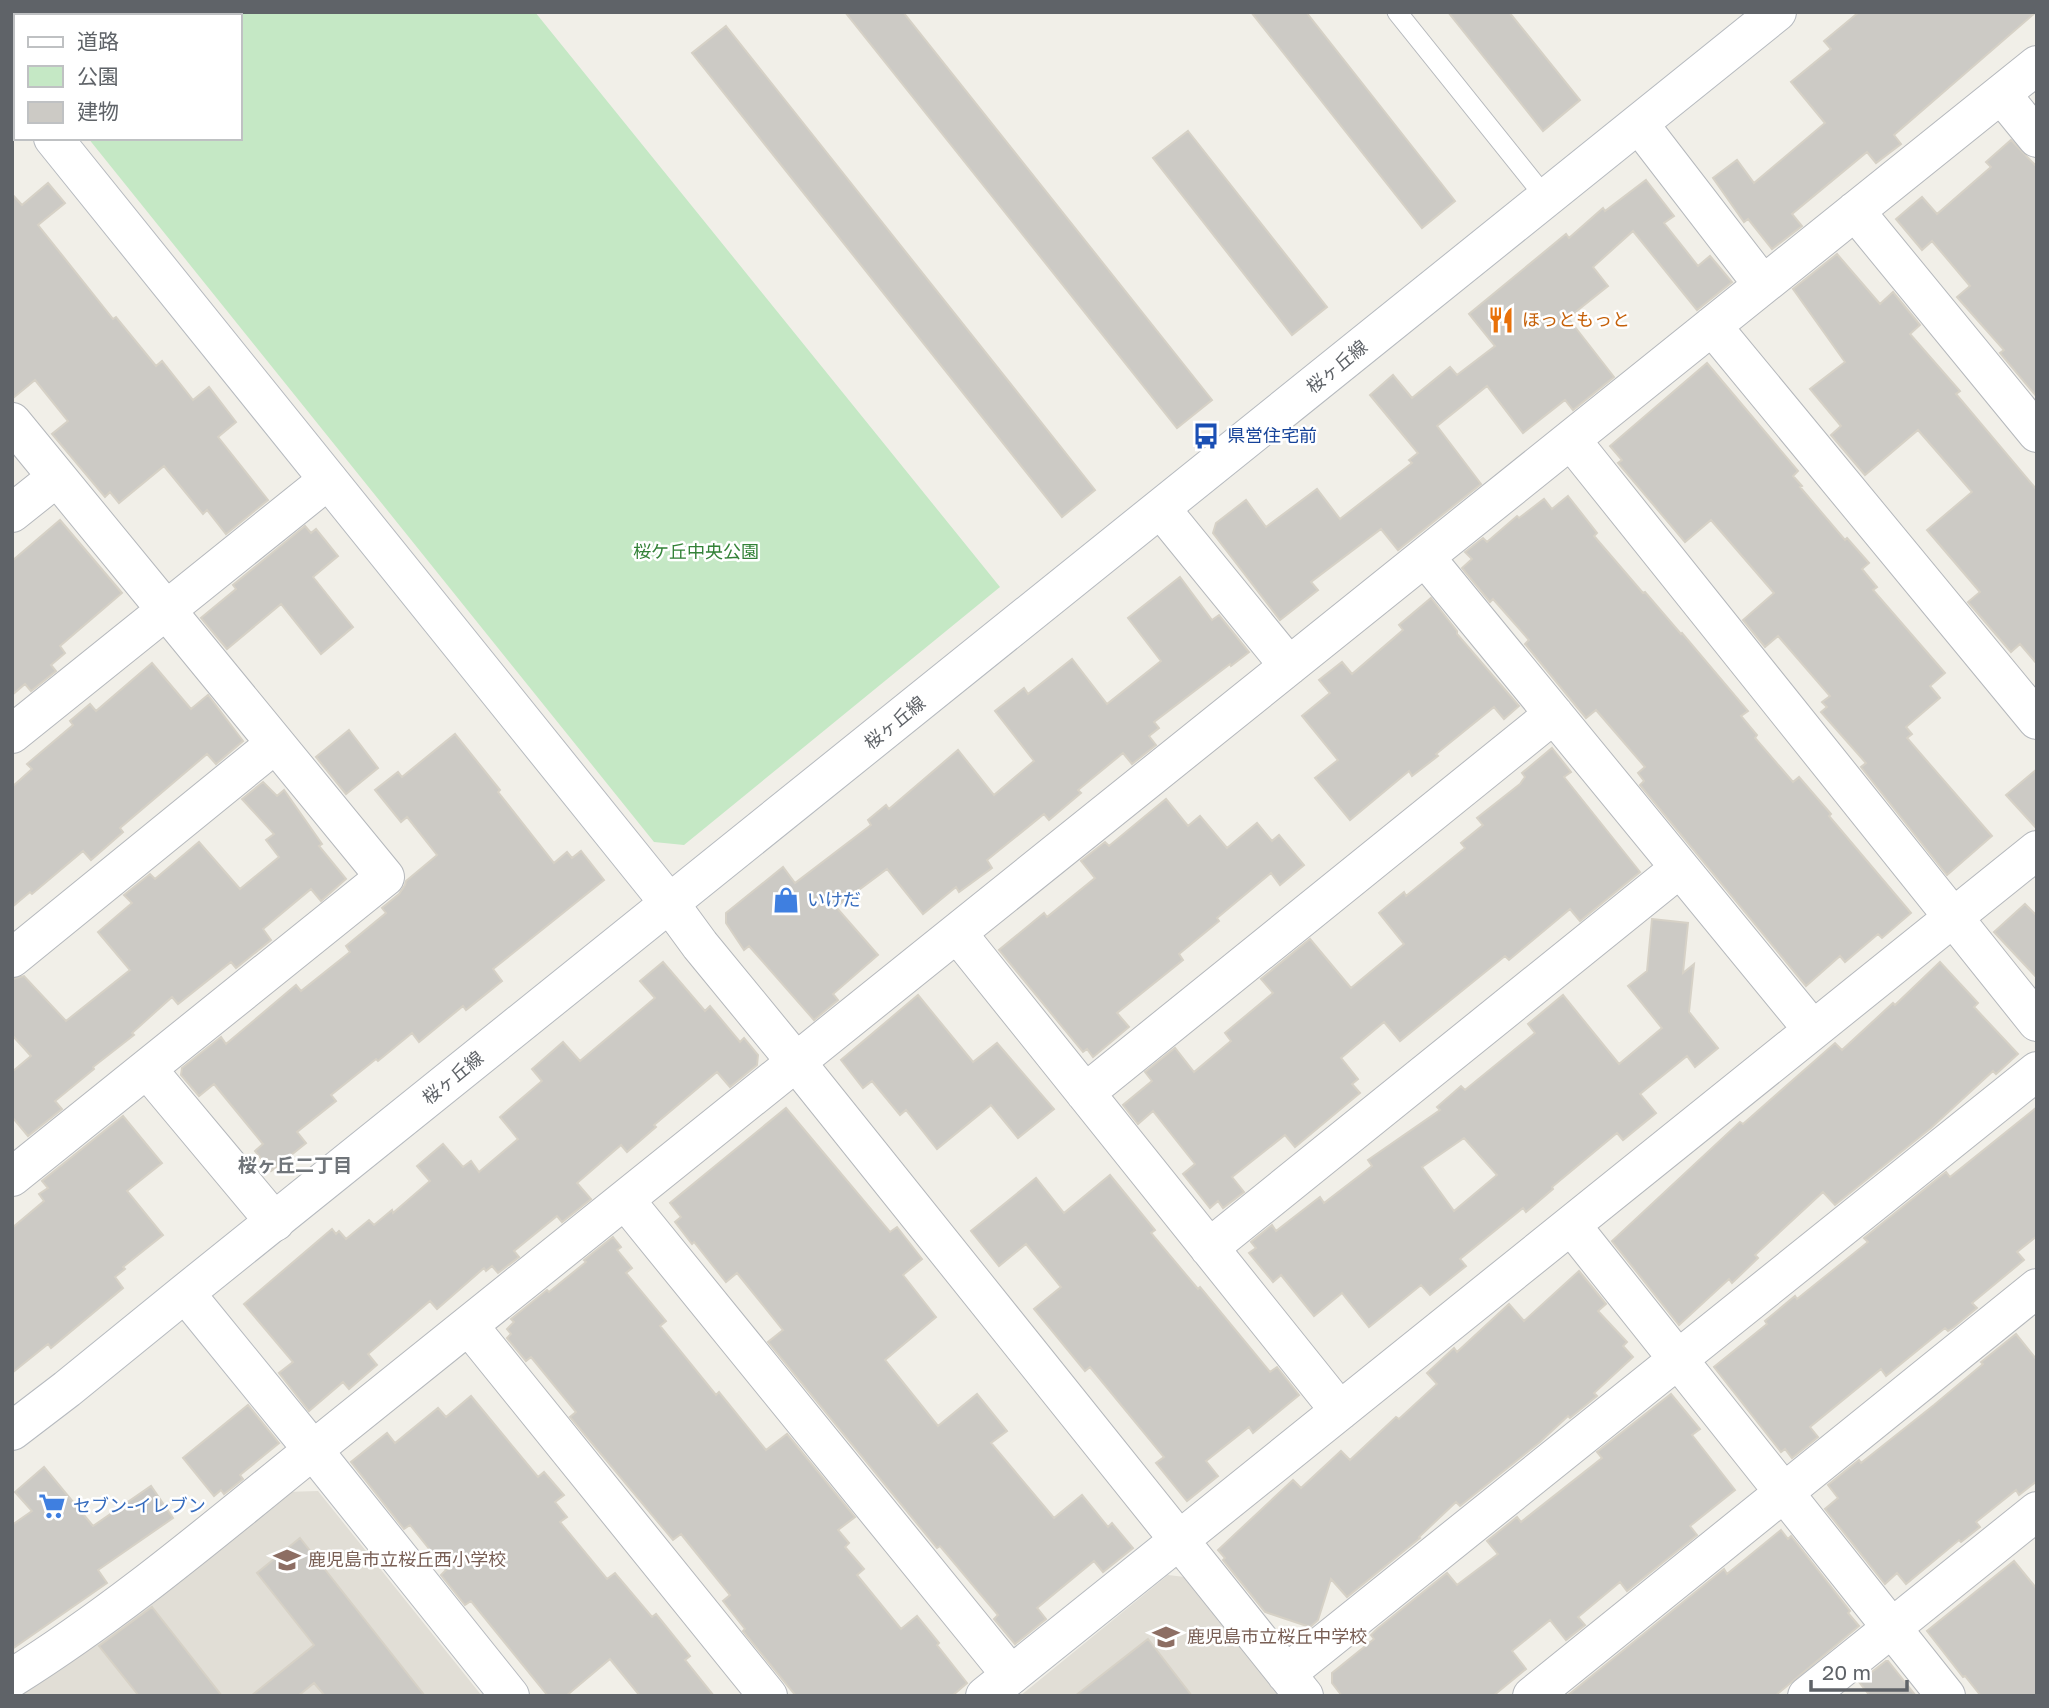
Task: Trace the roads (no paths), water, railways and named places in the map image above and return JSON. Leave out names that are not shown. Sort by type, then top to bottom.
[{"type":"street","name":"桜ヶ丘線","points":[[12,1431],[1777,12]]},
{"type":"street","points":[[12,1678],[117,1607],[2037,65]]},
{"type":"street","points":[[2001,94],[2037,138]]},
{"type":"street","points":[[1639,124],[1763,285]]},
{"type":"street","points":[[55,140],[1295,1685],[1677,1359],[2037,1071]]},
{"type":"street","points":[[1856,211],[2037,433]]},
{"type":"street","points":[[1712,326],[2037,720]]},
{"type":"street","points":[[12,422],[385,877],[12,1177]]},
{"type":"street","points":[[1571,440],[2037,1022]]},
{"type":"street","points":[[12,513],[57,477]]},
{"type":"street","points":[[12,734],[328,480]]},
{"type":"street","points":[[1161,509],[1289,666]]},
{"type":"street","points":[[1425,557],[1813,1030]]},
{"type":"street","points":[[1085,1093],[1554,714]]},
{"type":"street","points":[[12,958],[275,744]]},
{"type":"street","points":[[625,1200],[998,1685],[2037,850]]},
{"type":"street","points":[[1209,1248],[1680,868]]},
{"type":"street","points":[[957,933],[1340,1411]]},
{"type":"street","points":[[147,1069],[275,1222]]},
{"type":"street","points":[[1571,1225],[1945,1696]]},
{"type":"street","points":[[1532,1696],[2037,1288]]},
{"type":"street","points":[[185,1293],[510,1696]]},
{"type":"street","points":[[469,1326],[768,1696]]},
{"type":"street","points":[[1807,1696],[2037,1511]]},
{"type":"lane","points":[[1397,12],[1546,198]]},
{"type":"place","name":"ほっともっと","points":[[1501,320]]},
{"type":"place","name":"県営住宅前","points":[[1206,436]]},
{"type":"place","name":"いけだ","points":[[786,900]]},
{"type":"place","name":"セブン-イレブン","points":[[52,1506]]},
{"type":"place","name":"鹿児島市立桜丘西小学校","points":[[287,1560]]},
{"type":"place","name":"鹿児島市立桜丘中学校","points":[[1166,1637]]},
{"type":"district","name":"桜ヶ丘二丁目","points":[[295,1165]]},
{"type":"park label","name":"桜ケ丘中央公園","points":[[696,552]]}]
